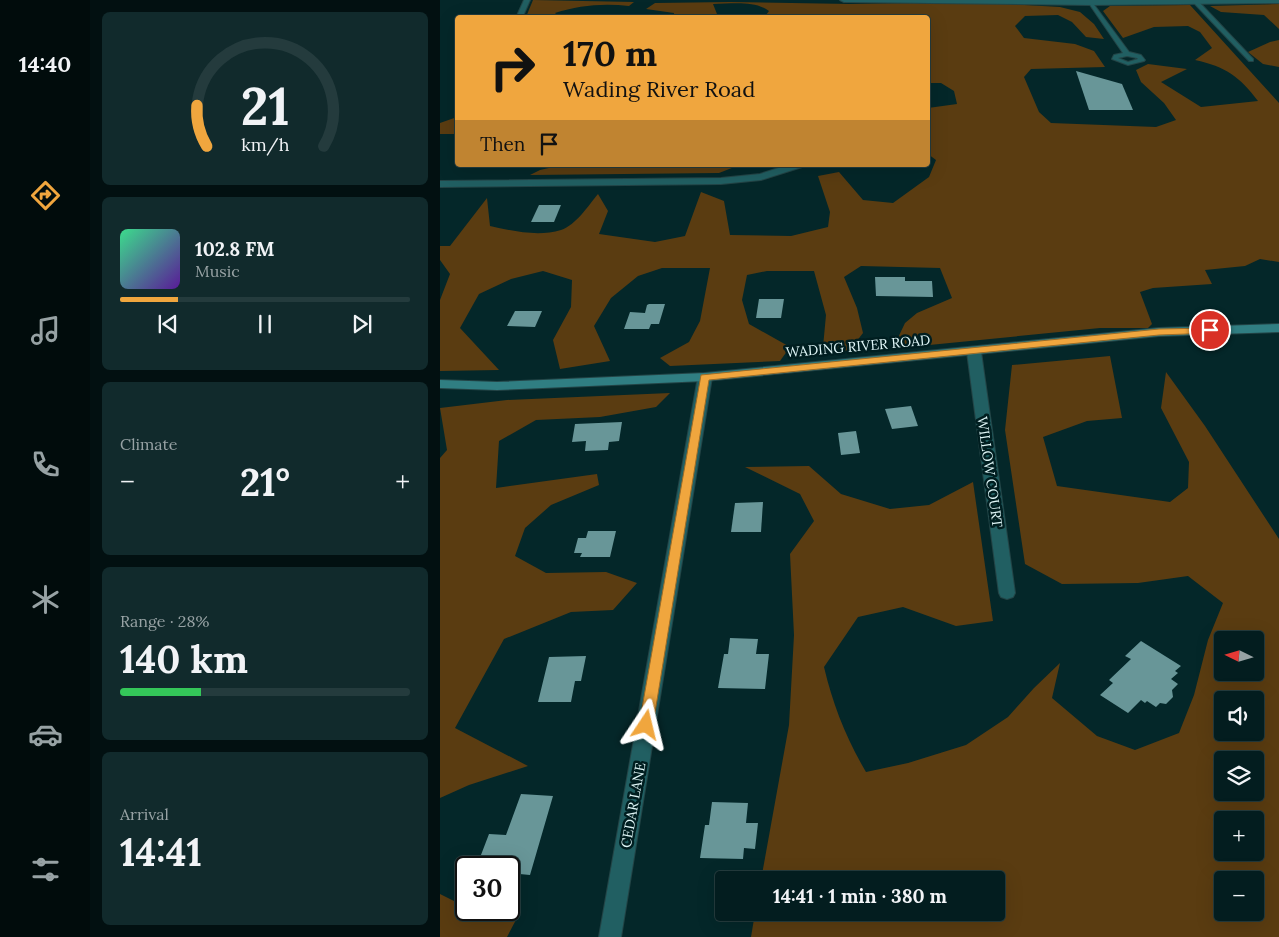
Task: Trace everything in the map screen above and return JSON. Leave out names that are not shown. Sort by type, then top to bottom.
[{"type":"main road","name":"WADING RIVER ROAD","points":[[440,384],[497,386],[705,377],[770,369],[974,352],[1159,332],[1279,328]]},
{"type":"street","points":[[844,0],[1090,3],[1279,1]]},
{"type":"street","points":[[440,184],[729,181],[761,177],[792,167]]},
{"type":"street","name":"WILLOW COURT","points":[[974,352],[1007,593]]},
{"type":"street","name":"CEDAR LANE","points":[[610,937],[705,377]]},
{"type":"lane","points":[[520,15],[527,0]]},
{"type":"lane","points":[[1196,2],[1251,60]]},
{"type":"lane","points":[[1090,3],[1126,54]]},
{"type":"shaded area","points":[[533,0],[634,2],[629,6],[582,6],[555,13],[557,15],[527,15]]},
{"type":"shaded area","points":[[730,2],[850,4],[972,2],[1060,7],[1080,12],[1094,24],[1104,39],[1086,37],[1072,22],[1058,15],[1025,16],[1015,26],[1024,38],[1075,44],[1094,51],[1105,67],[1031,69],[1024,77],[1039,112],[1051,123],[1156,127],[1176,120],[1164,103],[1141,82],[1136,70],[1148,64],[1187,69],[1161,82],[1201,107],[1258,101],[1238,79],[1224,69],[1195,60],[1212,48],[1200,32],[1188,26],[1154,27],[1123,38],[1103,11],[1110,6],[1190,5],[1279,103],[1279,262],[1260,259],[1245,266],[1205,270],[1212,284],[1153,288],[1140,292],[1152,324],[1148,328],[1100,328],[899,348],[896,342],[905,323],[917,313],[952,298],[940,268],[861,266],[844,277],[857,308],[863,333],[849,351],[823,347],[826,315],[814,271],[767,271],[747,275],[742,300],[749,324],[790,347],[780,361],[670,366],[660,358],[689,342],[700,321],[710,268],[662,268],[638,276],[611,298],[594,326],[610,361],[560,369],[553,340],[571,307],[572,280],[543,271],[511,279],[479,294],[460,328],[499,370],[440,371],[440,300],[450,274],[440,260],[440,246],[450,246],[487,198],[490,226],[508,230],[543,233],[561,230],[572,224],[598,194],[608,211],[599,234],[655,242],[685,236],[701,192],[724,201],[730,235],[791,236],[828,227],[830,212],[818,176],[839,172],[863,200],[893,203],[929,177],[936,160],[930,156],[930,108],[957,104],[954,91],[941,83],[930,83],[930,15],[766,15],[769,11],[756,5],[742,3],[713,4],[717,15],[674,15],[674,13],[646,9],[655,3]]},
{"type":"shaded area","points":[[1279,4],[1279,29],[1264,15],[1221,12],[1210,6]]},
{"type":"shaded area","points":[[1279,40],[1279,67],[1263,64],[1248,52],[1270,42]]},
{"type":"shaded area","points":[[455,118],[455,134],[440,134],[440,123]]},
{"type":"shaded area","points":[[553,167],[734,167],[719,173],[530,175]]},
{"type":"shaded area","points":[[1110,356],[1122,418],[1087,421],[1043,437],[1057,486],[1170,502],[1188,488],[1189,462],[1161,408],[1166,372],[1205,426],[1279,539],[1279,937],[751,937],[754,921],[1005,921],[1005,871],[763,871],[789,725],[794,635],[790,554],[814,521],[800,494],[745,467],[809,466],[841,494],[890,509],[929,505],[973,482],[993,621],[956,626],[903,607],[858,617],[824,667],[841,721],[852,747],[866,772],[908,763],[966,745],[1008,717],[1060,663],[1052,698],[1097,736],[1135,750],[1179,733],[1194,695],[1208,640],[1223,603],[1188,576],[1138,583],[1062,584],[1025,564],[1005,430],[1012,365]]},
{"type":"shaded area","points":[[670,393],[656,407],[600,417],[536,420],[499,441],[496,488],[597,474],[599,485],[551,505],[525,528],[515,556],[546,573],[606,572],[637,583],[613,610],[571,612],[504,639],[455,728],[528,766],[469,785],[440,798],[440,458],[447,450],[440,408],[507,400]]},
{"type":"shaded area","points":[[440,894],[455,902],[455,921],[515,921],[507,937],[440,937]]},
{"type":"building","points":[[1076,71],[1122,84],[1133,110],[1089,110]]},
{"type":"building","points":[[539,205],[561,205],[554,222],[531,222]]},
{"type":"building","points":[[875,277],[905,277],[905,281],[932,281],[933,297],[876,296]]},
{"type":"building","points":[[759,299],[784,299],[781,318],[756,318]]},
{"type":"building","points":[[649,304],[665,304],[659,324],[651,324],[649,329],[624,329],[630,312],[645,313]]},
{"type":"building","points":[[515,311],[542,311],[535,327],[507,326]]},
{"type":"building","points":[[911,406],[918,426],[892,429],[885,409]]},
{"type":"building","points":[[622,422],[619,441],[609,442],[608,450],[585,451],[586,441],[572,442],[575,424]]},
{"type":"building","points":[[856,431],[860,453],[841,455],[838,433]]},
{"type":"building","points":[[763,502],[761,532],[731,532],[735,503]]},
{"type":"building","points":[[588,531],[616,531],[610,557],[580,557],[582,553],[574,553],[578,538],[586,538]]},
{"type":"building","points":[[730,638],[758,639],[756,654],[769,654],[765,689],[718,688],[724,654],[728,654]]},
{"type":"building","points":[[1141,641],[1181,666],[1175,671],[1178,673],[1171,679],[1178,684],[1172,690],[1173,697],[1166,704],[1160,703],[1156,707],[1147,701],[1145,703],[1141,700],[1128,713],[1100,695],[1113,683],[1109,680],[1131,659],[1125,656]]},
{"type":"building","points":[[586,656],[581,681],[575,681],[571,702],[538,702],[549,657]]},
{"type":"building","points":[[521,794],[553,796],[530,875],[520,874],[520,856],[481,856],[489,834],[506,835]]},
{"type":"building","points":[[712,802],[748,803],[746,823],[758,823],[755,849],[744,848],[743,859],[700,858],[705,825],[709,825]]},
{"type":"route","points":[[646,725],[705,377],[770,369],[974,352],[1159,332],[1210,330]]}]
